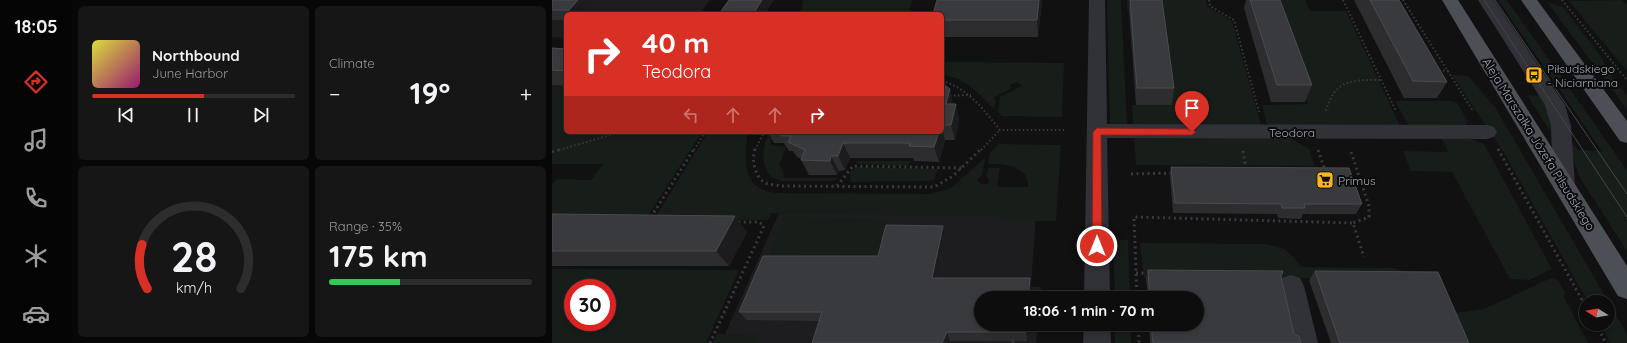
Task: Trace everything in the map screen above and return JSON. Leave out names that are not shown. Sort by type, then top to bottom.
[{"type":"main road","name":"Aleja Marszałka Józefa Piłsudskiego","points":[[1450,0],[1627,288]]},
{"type":"main road","points":[[1529,0],[1627,136]]},
{"type":"street","points":[[1097,0],[1097,291]]},
{"type":"street","points":[[1486,0],[1555,105],[1561,126],[1564,186]]},
{"type":"street","name":"Teodora","points":[[1097,132],[1487,132]]},
{"type":"street","points":[[1291,286],[1304,343]]},
{"type":"street","points":[[1097,331],[1097,343]]},
{"type":"path","points":[[1209,0],[1210,6],[1234,20],[1264,132]]},
{"type":"path","points":[[1343,0],[1406,132]]},
{"type":"path","points":[[1403,0],[1501,154],[1579,295]]},
{"type":"path","points":[[1562,0],[1580,20],[1627,80]]},
{"type":"path","points":[[1439,70],[1447,70]]},
{"type":"path","points":[[1317,171],[1325,171],[1328,103],[1333,92],[1341,84],[1352,81],[1381,80]]},
{"type":"path","points":[[944,81],[957,86],[971,95],[1000,130]]},
{"type":"path","points":[[944,96],[971,95]]},
{"type":"path","points":[[763,134],[754,151],[754,166],[759,177],[767,184],[781,186],[934,187],[946,182],[963,168],[1000,130],[1064,130]]},
{"type":"path","points":[[1137,291],[1134,217],[1353,223],[1369,217],[1369,206],[1327,132]]},
{"type":"path","points":[[552,152],[613,134]]},
{"type":"path","points":[[649,221],[704,134]]},
{"type":"path","points":[[837,186],[853,166],[963,168]]},
{"type":"path","points":[[1239,170],[1254,170]]},
{"type":"path","points":[[1132,174],[1179,173]]},
{"type":"path","points":[[710,343],[764,226],[759,222],[728,222]]},
{"type":"path","points":[[1353,223],[1364,257]]},
{"type":"path","points":[[1136,273],[1152,273]]},
{"type":"path","points":[[1138,331],[1139,343]]},
{"type":"path","points":[[1600,331],[1606,343]]},
{"type":"shaded area","points":[[561,0],[710,0],[701,12],[564,12],[564,38],[552,37],[552,8]]},
{"type":"shaded area","points":[[803,0],[913,0],[909,12],[801,12]]},
{"type":"shaded area","points":[[1107,0],[1121,0],[1127,124],[1110,124]]},
{"type":"shaded area","points":[[1127,0],[1206,0],[1207,6],[1232,21],[1261,125],[1133,124],[1132,105],[1172,104],[1159,11],[1127,10]]},
{"type":"shaded area","points":[[1259,0],[1305,0],[1310,11],[1346,11],[1400,126],[1270,126],[1267,124],[1262,105],[1308,104],[1274,5]]},
{"type":"shaded area","points":[[1498,0],[1507,0],[1627,170],[1627,251],[1580,178],[1572,156],[1571,140],[1578,150],[1602,151]]},
{"type":"shaded area","points":[[1622,0],[1627,5],[1627,71],[1569,1]]},
{"type":"shaded area","points":[[1547,2],[1563,7],[1602,58],[1606,69],[1627,96],[1627,109]]},
{"type":"shaded area","points":[[944,62],[1064,63],[1062,117],[1002,116],[998,112],[1000,97],[1022,86],[1018,82],[1010,85],[1012,88],[995,97],[994,99],[996,100],[994,109],[971,87],[950,76],[944,75]]},
{"type":"shaded area","points":[[1452,75],[1468,76],[1495,107],[1604,295],[1584,295],[1504,153]]},
{"type":"shaded area","points":[[552,85],[564,86],[564,134],[701,134],[647,217],[552,217],[552,185],[557,179],[591,180],[603,164],[552,164]]},
{"type":"shaded area","points":[[1527,95],[1543,96],[1548,106],[1552,134]]},
{"type":"shaded area","points":[[1395,101],[1452,101],[1457,103],[1468,121],[1465,126],[1409,126]]},
{"type":"shaded area","points":[[707,134],[748,134],[746,162],[751,180],[765,191],[777,193],[930,194],[951,188],[985,158],[982,175],[977,180],[981,184],[988,184],[989,180],[986,176],[988,168],[1000,168],[997,187],[1028,187],[1027,180],[1020,170],[1008,165],[988,164],[990,153],[998,144],[1061,145],[1056,221],[1012,221],[995,216],[772,213],[768,220],[654,219]]},
{"type":"shaded area","points":[[769,134],[775,134],[770,145],[786,147],[779,165],[783,171],[784,178],[839,178],[834,181],[781,181],[771,177],[767,171],[764,161],[763,155]]},
{"type":"shaded area","points":[[1134,137],[1290,138],[1309,149],[1315,166],[1136,165]]},
{"type":"shaded area","points":[[1442,139],[1472,139],[1484,144],[1552,269],[1529,280],[1510,279],[1452,172],[1411,171],[1403,151],[1448,152]]},
{"type":"shaded area","points":[[855,161],[911,161],[909,166],[858,164]]},
{"type":"shaded area","points":[[857,167],[938,169],[934,180],[929,181],[851,182],[850,172]]},
{"type":"shaded area","points":[[779,213],[1036,215],[1031,287],[1041,287],[1041,291],[974,291],[974,331],[1037,331],[1036,343],[721,343]]},
{"type":"shaded area","points":[[784,217],[890,219],[879,255],[769,254]]},
{"type":"shaded area","points":[[1113,240],[1128,240],[1130,291],[1115,291]]},
{"type":"shaded area","points":[[1140,243],[1267,244],[1285,249],[1302,267],[1393,268],[1425,278],[1144,278]]},
{"type":"shaded area","points":[[552,269],[739,270],[706,343],[552,343]]},
{"type":"shaded area","points":[[1553,277],[1558,280],[1566,294],[1563,295],[1579,326],[1579,331],[1582,331],[1588,343],[1466,343],[1454,313],[1484,309]]},
{"type":"shaded area","points":[[1615,313],[1627,334],[1627,343],[1611,343],[1604,331],[1615,331]]},
{"type":"shaded area","points":[[1115,331],[1131,331],[1131,343],[1115,343]]},
{"type":"shaded area","points":[[717,334],[758,335],[755,343],[713,343]]},
{"type":"building","points":[[552,0],[578,0],[569,10],[552,10]]},
{"type":"building","points":[[729,0],[762,0],[754,12],[720,12]]},
{"type":"building","points":[[937,0],[1039,0],[1037,20],[944,20],[944,12],[934,12]]},
{"type":"building","points":[[1130,0],[1162,0],[1174,88],[1137,88]]},
{"type":"building","points":[[1250,0],[1280,0],[1312,85],[1277,85]]},
{"type":"building","points":[[1370,0],[1399,0],[1447,82],[1413,81]]},
{"type":"building","points":[[552,48],[564,49],[564,71],[552,70]]},
{"type":"building","points":[[944,84],[950,89],[946,104],[956,104],[951,125],[944,125]]},
{"type":"building","points":[[782,134],[938,134],[934,147],[909,146],[910,143],[843,143],[838,156],[831,156],[830,161],[801,160],[805,150],[788,142],[791,136],[781,136]]},
{"type":"building","points":[[1171,167],[1349,168],[1362,204],[1304,204],[1305,208],[1282,208],[1281,204],[1175,203]]},
{"type":"building","points":[[552,214],[735,216],[716,251],[552,251]]},
{"type":"building","points":[[886,225],[943,226],[932,278],[1030,278],[1029,291],[974,291],[974,331],[1026,332],[947,332],[942,343],[812,343],[822,312],[739,312],[763,256],[878,256]]},
{"type":"building","points":[[1148,270],[1283,271],[1281,277],[1294,334],[1299,336],[1301,343],[1153,343],[1152,331],[1204,331],[1204,291],[1150,291]]},
{"type":"building","points":[[1315,271],[1438,272],[1469,343],[1340,343]]},
{"type":"tram line","points":[[1484,0],[1627,217]]},
{"type":"tram line","points":[[1495,0],[1627,194]]},
{"type":"place","name":"Piłsudskiego - Niciarniana","points":[[1534,75]]},
{"type":"place","name":"Primus","points":[[1325,180]]},
{"type":"route","points":[[1097,246],[1097,132],[1192,132]]}]
